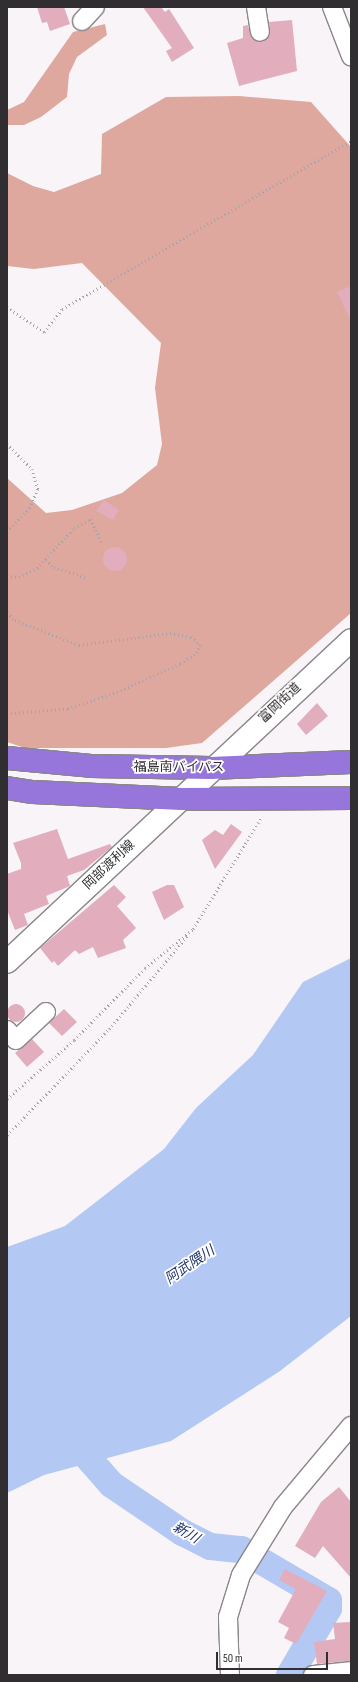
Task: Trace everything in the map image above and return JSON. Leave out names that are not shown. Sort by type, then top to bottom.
[{"type":"highway","name":"福島南バイパス","points":[[7,758],[91,766],[211,768],[351,762]]},
{"type":"highway","points":[[7,788],[33,792],[182,798],[269,800],[351,798]]},
{"type":"main road","name":"富岡街道","points":[[211,768],[351,640]]},
{"type":"main road","name":"岡部渡利線","points":[[7,962],[182,798],[211,768]]},
{"type":"street","points":[[82,21],[95,7]]},
{"type":"street","points":[[256,7],[260,32]]},
{"type":"street","points":[[339,14],[351,56]]},
{"type":"street","points":[[7,1030],[16,1040],[46,1012]]},
{"type":"street","points":[[230,1675],[228,1617],[241,1575],[283,1507],[351,1426]]},
{"type":"street","points":[[313,1675],[351,1671]]},
{"type":"path","points":[[7,307],[44,332],[62,309],[351,141]]},
{"type":"path","points":[[7,444],[32,469],[38,488],[30,508],[7,532]]},
{"type":"path","points":[[7,576],[29,573],[46,560],[74,528],[91,519],[102,544]]},
{"type":"path","points":[[46,560],[54,567],[87,578]]},
{"type":"path","points":[[7,613],[15,620],[79,645],[170,633],[191,637],[201,645],[195,655],[180,664],[118,692],[68,709],[7,714]]},
{"type":"path","points":[[7,1135],[109,1029],[193,929],[241,855],[269,800]]},
{"type":"path","points":[[7,1099],[74,1040],[145,968],[193,929]]},
{"type":"shaded area","points":[[105,24],[107,35],[77,57],[69,74],[67,97],[41,117],[24,125],[7,125],[7,110],[24,102],[73,32]]},
{"type":"shaded area","points":[[239,96],[311,102],[351,147],[351,613],[202,743],[166,748],[25,748],[7,742],[7,478],[46,513],[72,510],[122,493],[157,465],[162,444],[155,388],[161,343],[82,263],[34,269],[7,266],[7,173],[33,186],[54,192],[101,174],[102,134],[166,97]]},
{"type":"water","name":"阿武隈川","points":[[351,958],[351,1316],[280,1371],[171,1441],[44,1475],[7,1493],[7,1247],[65,1226],[164,1149],[196,1108],[253,1055],[303,982]]},
{"type":"building","points":[[37,7],[64,7],[70,24],[50,31],[47,22],[42,23]]},
{"type":"building","points":[[143,7],[161,7],[165,12],[169,9],[194,48],[172,62],[166,51],[172,48]]},
{"type":"building","points":[[292,20],[297,71],[239,86],[227,43],[243,38],[243,26],[248,25],[252,38],[262,42],[270,35],[269,22]]},
{"type":"building","points":[[351,286],[351,321],[337,292]]},
{"type":"building","points":[[104,500],[119,510],[113,520],[96,511]]},
{"type":"building","points":[[115,547],[123,551],[127,559],[123,567],[115,571],[107,567],[103,559],[107,551]]},
{"type":"building","points":[[317,703],[328,716],[306,735],[297,724]]},
{"type":"building","points":[[231,824],[242,832],[215,869],[202,840],[215,830],[223,835]]},
{"type":"building","points":[[57,829],[68,859],[110,844],[112,847],[84,870],[67,876],[70,886],[46,896],[49,904],[24,914],[28,925],[15,930],[7,910],[7,874],[21,869],[21,863],[13,843]]},
{"type":"building","points":[[114,885],[126,897],[117,906],[136,928],[123,940],[126,948],[98,958],[93,947],[79,954],[75,950],[58,966],[54,961],[52,963],[40,948]]},
{"type":"building","points":[[167,885],[174,885],[184,907],[164,920],[152,892]]},
{"type":"building","points":[[12,1004],[20,1004],[25,1009],[23,1020],[20,1022],[12,1022],[7,1017],[7,1009]]},
{"type":"building","points":[[64,1009],[77,1022],[62,1036],[49,1023]]},
{"type":"building","points":[[32,1039],[44,1052],[27,1067],[15,1053]]},
{"type":"building","points":[[339,1487],[351,1502],[351,1578],[323,1546],[315,1558],[295,1546],[321,1502]]},
{"type":"building","points":[[285,1569],[327,1591],[296,1644],[284,1638],[289,1628],[278,1622],[296,1589],[279,1580]]},
{"type":"building","points":[[350,1622],[351,1661],[317,1664],[314,1642],[335,1639],[333,1623]]},
{"type":"waterway","name":"新川","points":[[68,1435],[111,1484],[182,1532],[210,1546],[241,1549],[328,1600],[328,1608],[289,1675]]}]
